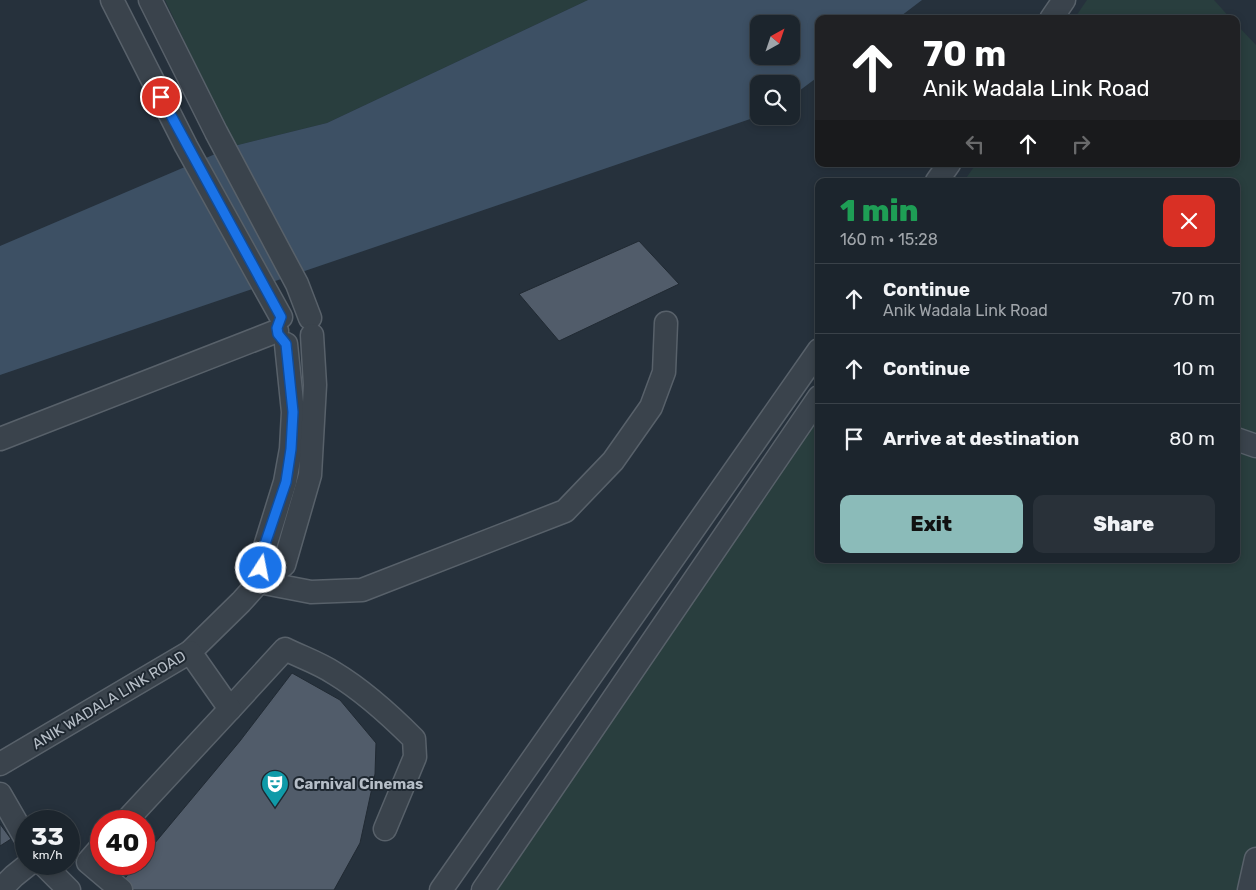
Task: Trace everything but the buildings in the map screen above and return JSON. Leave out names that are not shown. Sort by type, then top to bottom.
[{"type":"street","points":[[112,0],[186,146],[268,293],[281,331],[293,412],[291,449],[286,482],[262,553],[259,582],[311,592],[362,590],[565,511],[613,461],[651,407],[664,372],[666,323]]},
{"type":"street","name":"ANIK WADALA LINK ROAD","points":[[0,764],[190,652],[259,582],[284,565],[310,475],[315,384],[311,326],[297,284],[216,132],[150,0]]},
{"type":"street","points":[[1054,15],[1064,0]]},
{"type":"street","points":[[939,178],[947,167]]},
{"type":"street","points":[[296,310],[306,314],[311,326],[304,344],[292,346],[281,331],[285,313],[296,310]]},
{"type":"street","points":[[0,440],[281,331]]},
{"type":"street","points":[[441,890],[815,356]]},
{"type":"street","points":[[483,890],[815,403]]},
{"type":"street","points":[[1240,440],[1256,446]]},
{"type":"street","points":[[136,810],[285,649],[332,672],[362,692],[388,712],[414,739],[415,756],[385,829]]},
{"type":"street","points":[[190,652],[230,709]]},
{"type":"street","points":[[0,794],[15,820]]},
{"type":"street","points":[[1249,890],[1256,859]]},
{"type":"street","points":[[0,890],[15,875]]},
{"type":"street","points":[[54,875],[69,890]]},
{"type":"street","points":[[103,875],[121,890]]},
{"type":"green space","points":[[165,0],[588,0],[327,123],[234,146]]},
{"type":"green space","points":[[1087,0],[1214,0],[1227,15],[1077,15]]},
{"type":"green space","points":[[1240,28],[1256,45],[1256,890],[484,890],[815,402],[815,563],[1240,563],[1240,178],[966,178],[974,167],[1240,167]]},
{"type":"water","points":[[588,0],[922,0],[902,15],[815,15],[815,79],[800,90],[800,75],[750,75],[750,119],[0,375],[0,246],[234,146],[327,123]]},
{"type":"place","name":"Carnival Cinemas","points":[[275,808]]},
{"type":"route","points":[[161,97],[186,146],[281,317],[278,322],[278,334],[286,344],[290,365],[293,412],[291,449],[286,482],[262,553],[261,568]]}]
